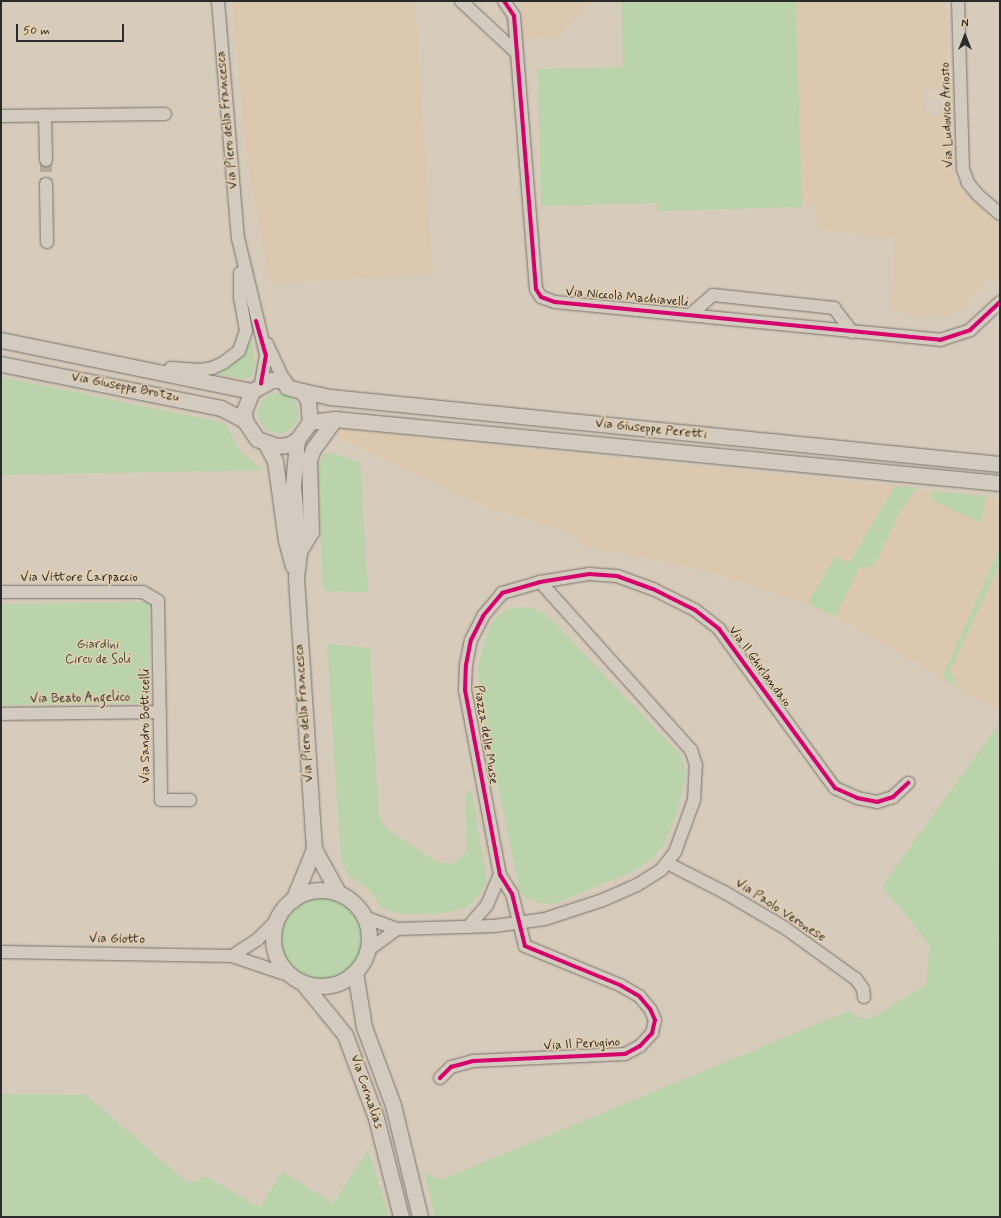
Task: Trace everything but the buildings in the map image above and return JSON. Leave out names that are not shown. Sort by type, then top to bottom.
[{"type":"street","name":"Via Piero della Francesca","points":[[218,1],[238,238],[240,298],[246,331],[239,351]]},
{"type":"street","points":[[461,1],[517,53]]},
{"type":"street","name":"Via Niccolò Machiavelli","points":[[504,1],[514,16],[536,289],[541,297],[555,302],[691,314],[940,340],[970,330],[1000,302]]},
{"type":"street","name":"Via Ludovico Ariosto","points":[[958,1],[963,169],[968,183],[978,195],[1000,214]]},
{"type":"street","points":[[1,116],[165,114]]},
{"type":"street","points":[[45,115],[46,160]]},
{"type":"street","points":[[46,184],[47,242]]},
{"type":"street","name":"Via Piero della Francesca","points":[[238,238],[256,321],[266,355],[257,388]]},
{"type":"street","name":"Via Niccolò Machiavelli","points":[[691,314],[713,295],[834,308],[852,332]]},
{"type":"street","name":"Via Piero della Francesca","points":[[256,321],[287,387]]},
{"type":"street","name":"Via Giuseppe Brotzu","points":[[1,340],[257,388]]},
{"type":"street","name":"Via Giuseppe Brotzu","points":[[145,368],[200,370],[223,363],[239,351]]},
{"type":"street","name":"Via Giuseppe Brotzu","points":[[1,364],[220,408],[245,421]]},
{"type":"street","points":[[283,380],[287,387],[302,391],[308,400],[310,422],[297,440],[288,445],[266,444],[253,435],[245,421],[244,411],[257,388],[283,380]]},
{"type":"street","name":"Via Giuseppe Peretti","points":[[302,391],[330,397],[1000,464]]},
{"type":"street","points":[[299,551],[311,532],[310,460],[313,449],[335,418]]},
{"type":"street","name":"Via Giuseppe Peretti","points":[[310,422],[335,418],[1000,483]]},
{"type":"street","name":"Via Piero della Francesca","points":[[297,440],[293,486],[299,551],[296,577],[314,849],[339,894]]},
{"type":"street","name":"Via Piero della Francesca","points":[[266,444],[276,461],[286,540],[296,577]]},
{"type":"street","name":"Via Il Ghirlandaio","points":[[540,582],[589,574],[617,576],[653,589],[695,610],[719,629],[738,653],[819,769],[835,788],[857,798],[877,802],[893,796],[908,783]]},
{"type":"street","points":[[364,917],[398,929],[468,927],[519,923],[545,919],[603,900],[637,885],[661,870],[675,852],[694,800],[696,765],[691,750],[540,582]]},
{"type":"street","name":"Piazza delle Muse","points":[[519,923],[512,894],[500,875],[466,690],[466,665],[472,640],[483,616],[502,593],[540,582]]},
{"type":"street","name":"Via Vittore Carpaccio","points":[[1,592],[143,592],[158,601],[160,622]]},
{"type":"street","name":"Via Sandro Botticelli","points":[[160,622],[161,800],[190,800]]},
{"type":"street","name":"Via Beato Angelico","points":[[1,714],[160,712]]},
{"type":"street","name":"Via Piero della Francesca","points":[[293,900],[314,849]]},
{"type":"street","name":"Via Paolo Veronese","points":[[666,863],[724,892],[785,928],[856,979],[863,988],[864,997]]},
{"type":"street","points":[[468,927],[487,905],[500,875]]},
{"type":"street","points":[[232,956],[257,940],[277,920],[293,900],[315,891],[339,894],[354,903],[364,917],[369,934],[367,951],[355,972],[330,985],[296,979],[282,966],[274,947],[273,933],[277,920]]},
{"type":"street","name":"Via Il Perugino","points":[[440,1078],[450,1067],[473,1061],[625,1054],[640,1046],[652,1034],[655,1020],[650,1009],[639,996],[620,985],[524,946],[519,923]]},
{"type":"street","points":[[367,951],[398,929]]},
{"type":"street","name":"Via Giotto","points":[[1,952],[232,956],[296,979]]},
{"type":"street","name":"Via Cornalias","points":[[355,972],[364,1028],[393,1105],[420,1217]]},
{"type":"street","name":"Via Cornalias","points":[[296,979],[345,1035],[376,1118],[401,1217]]},
{"type":"shaded area","points":[[232,1],[415,1],[433,274],[270,284],[247,159]]},
{"type":"shaded area","points":[[519,1],[592,1],[560,36],[525,40],[522,4]]},
{"type":"shaded area","points":[[796,1],[946,1],[951,90],[924,90],[926,110],[933,116],[946,117],[952,124],[954,176],[959,188],[1000,225],[1000,280],[987,281],[961,309],[952,314],[921,317],[891,311],[895,239],[817,229],[816,204],[802,202]]},
{"type":"shaded area","points":[[340,427],[431,439],[895,486],[1000,499],[1000,712],[851,625],[808,604],[704,571],[582,545],[577,535],[486,507],[340,438],[334,429]]},
{"type":"green space","points":[[622,1],[796,1],[802,207],[658,211],[657,203],[541,206],[538,69],[623,67]]},
{"type":"green space","points":[[252,338],[255,364],[253,375],[246,379],[211,373],[242,356]]},
{"type":"green space","points":[[1,377],[221,422],[226,425],[241,452],[264,470],[1,475]]},
{"type":"green space","points":[[274,393],[282,393],[289,396],[295,402],[298,413],[295,424],[289,430],[282,433],[274,433],[267,430],[261,424],[258,417],[258,409],[261,402],[267,396]]},
{"type":"green space","points":[[328,452],[360,462],[368,592],[323,591],[318,470],[323,455]]},
{"type":"green space","points":[[895,486],[918,488],[901,510],[876,562],[873,566],[859,568],[836,617],[808,603],[835,556],[849,563]]},
{"type":"green space","points":[[931,491],[986,496],[981,523],[932,500]]},
{"type":"green space","points":[[1000,548],[1000,564],[950,671],[958,687],[942,677]]},
{"type":"green space","name":"Giardini Circu de Soli","points":[[149,602],[150,703],[1,705],[1,604]]},
{"type":"green space","points":[[518,607],[533,608],[547,615],[681,755],[687,775],[675,818],[665,843],[652,859],[632,872],[551,905],[527,899],[520,892],[481,704],[478,668],[484,642],[493,621],[508,609]]},
{"type":"green space","points":[[327,644],[370,648],[378,808],[379,817],[388,830],[437,862],[453,864],[465,853],[467,847],[465,797],[471,788],[487,881],[479,896],[465,908],[443,913],[402,914],[392,912],[382,908],[369,889],[349,876],[341,860]]},
{"type":"green space","points":[[998,725],[1000,1217],[435,1217],[424,1173],[441,1180],[848,1011],[859,1018],[870,1019],[926,985],[930,945],[882,886]]},
{"type":"green space","points":[[322,897],[338,900],[351,909],[360,922],[363,938],[360,954],[351,967],[338,976],[322,979],[306,976],[293,967],[284,954],[281,938],[284,922],[293,909],[306,900]]},
{"type":"green space","points":[[1,1094],[86,1095],[189,1184],[206,1176],[260,1208],[282,1171],[333,1204],[368,1149],[389,1217],[1,1217]]},
{"type":"tunnel","points":[[46,160],[46,184]]},
{"type":"cycle path","points":[[504,1],[514,16],[536,289],[541,297],[555,302],[940,340],[970,330],[1000,302]]},
{"type":"cycle path","points":[[256,321],[266,355],[261,384]]},
{"type":"cycle path","points":[[440,1078],[451,1067],[473,1061],[625,1054],[640,1046],[652,1033],[655,1020],[650,1009],[639,996],[620,985],[525,946],[512,894],[500,875],[465,690],[466,665],[471,640],[483,616],[502,593],[540,582],[589,574],[617,576],[653,589],[695,610],[719,629],[835,788],[857,798],[877,802],[893,797],[908,783]]}]
